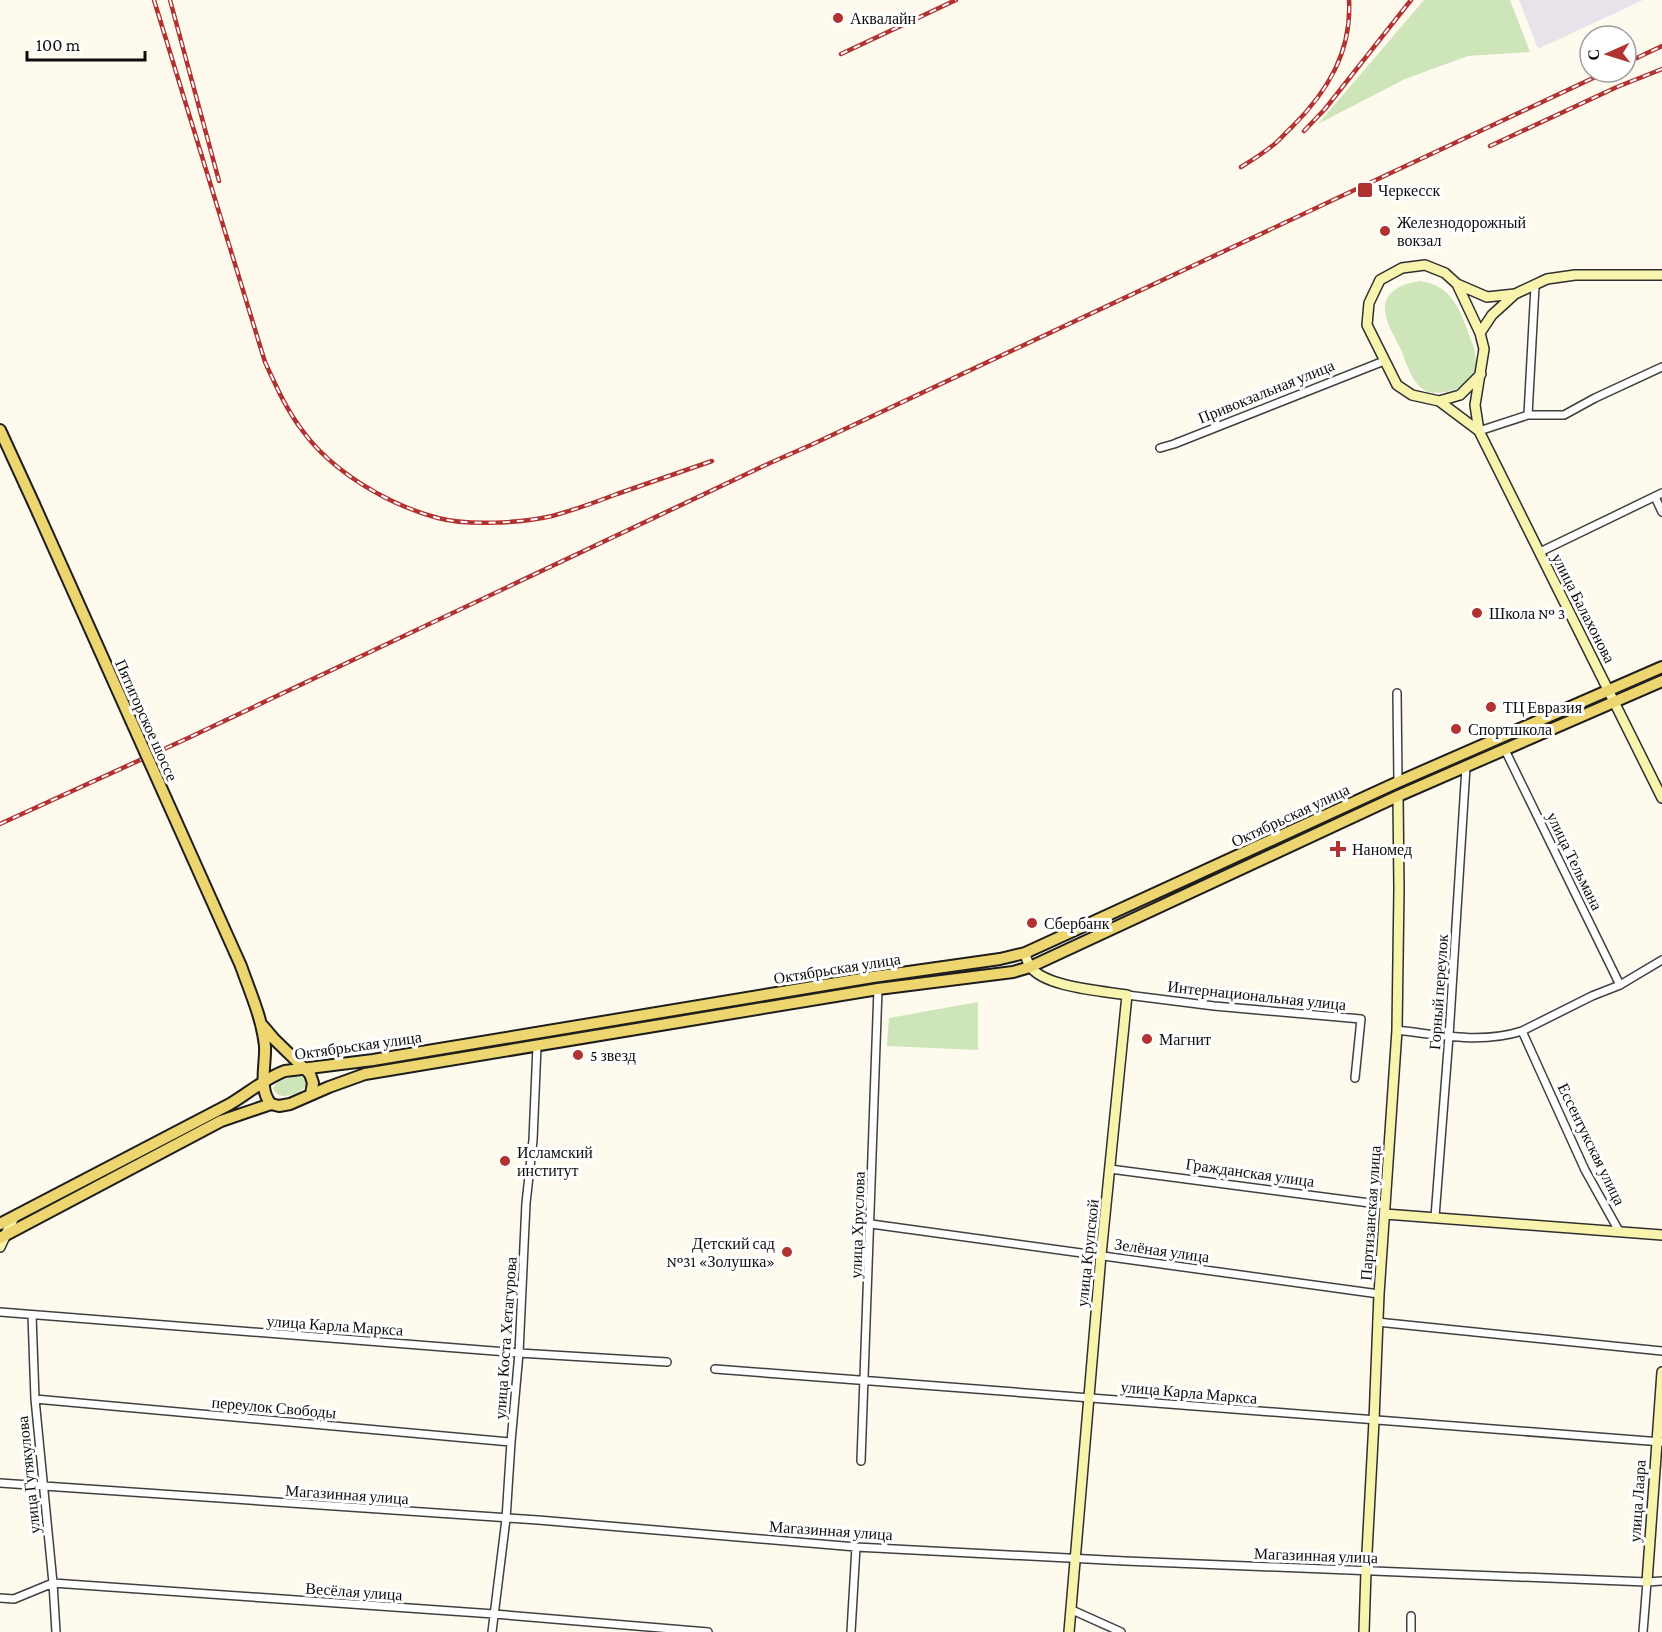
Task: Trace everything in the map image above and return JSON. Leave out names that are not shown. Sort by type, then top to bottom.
[{"type":"main road","name":"Пятигорское шоссе","points":[[0,430],[241,966],[261,1024],[265,1048],[265,1094],[271,1104]]},
{"type":"main road","name":"Октябрьская улица","points":[[0,1224],[223,1107],[280,1073],[873,977],[1000,959],[1025,953],[1398,782],[1662,667]]},
{"type":"main road","name":"Октябрьская улица","points":[[2,1237],[221,1121],[271,1104],[285,1106],[365,1074],[878,989],[1013,972],[1030,967],[1398,796],[1662,681]]},
{"type":"main road","name":"Пятигорское шоссе","points":[[261,1024],[304,1070],[308,1071],[312,1078],[311,1094]]},
{"type":"street","name":"улица Балахонова","points":[[1479,430],[1439,401],[1412,395],[1397,385],[1367,325],[1369,303],[1380,280],[1402,268],[1425,265],[1445,273],[1457,284],[1480,333],[1484,349],[1475,405],[1479,430],[1662,798]]},
{"type":"street","points":[[1457,284],[1487,297],[1515,294],[1547,279],[1575,275],[1662,275]]},
{"type":"street","points":[[1528,415],[1535,286]]},
{"type":"street","points":[[1480,333],[1492,315],[1515,294]]},
{"type":"street","name":"Привокзальная улица","points":[[1160,448],[1384,361]]},
{"type":"street","points":[[1479,430],[1528,415],[1564,415],[1662,367]]},
{"type":"street","points":[[1439,401],[1460,395],[1481,374]]},
{"type":"street","points":[[1540,552],[1662,493]]},
{"type":"street","points":[[1654,497],[1662,512]]},
{"type":"street","points":[[1397,693],[1398,782]]},
{"type":"street","name":"улица Тельмана","points":[[1505,750],[1620,985]]},
{"type":"street","name":"Горный переулок","points":[[1435,1217],[1466,768]]},
{"type":"street","name":"Партизанская улица","points":[[1364,1632],[1377,1322],[1397,1030],[1398,796]]},
{"type":"street","points":[[1025,953],[1030,967],[1040,975],[1063,985],[1127,995]]},
{"type":"street","points":[[1397,1030],[1482,1038],[1512,1034],[1620,985],[1662,960]]},
{"type":"street","name":"улица Хруслова","points":[[861,1461],[878,989]]},
{"type":"street","name":"Интернациональная улица","points":[[1127,995],[1214,1006],[1361,1019],[1355,1078]]},
{"type":"street","name":"улица Крупской","points":[[1069,1632],[1101,1255],[1127,995]]},
{"type":"street","name":"Ессентукская улица","points":[[1522,1030],[1585,1170],[1619,1231],[1662,1235]]},
{"type":"street","name":"улица Коста Хетагурова","points":[[492,1632],[506,1519],[519,1353],[537,1046]]},
{"type":"street","name":"Гражданская улица","points":[[1110,1169],[1435,1217],[1619,1231]]},
{"type":"street","points":[[0,1247],[2,1237],[14,1217]]},
{"type":"street","name":"Зелёная улица","points":[[871,1224],[1379,1294]]},
{"type":"street","name":"улица Карла Маркса","points":[[0,1312],[519,1353],[667,1362]]},
{"type":"street","name":"улица Гутякулова","points":[[32,1315],[35,1399],[56,1632]]},
{"type":"street","points":[[1377,1322],[1662,1351]]},
{"type":"street","name":"улица Карла Маркса","points":[[715,1369],[1659,1441]]},
{"type":"street","name":"улица Лаара","points":[[1643,1632],[1659,1441],[1662,1372]]},
{"type":"street","name":"переулок Свободы","points":[[35,1399],[511,1442]]},
{"type":"street","name":"Магазинная улица","points":[[0,1483],[506,1519],[856,1547],[1366,1571],[1662,1581]]},
{"type":"street","points":[[851,1632],[856,1547]]},
{"type":"street","name":"Весёлая улица","points":[[0,1598],[14,1599],[53,1583],[494,1614],[708,1632]]},
{"type":"street","points":[[1072,1610],[1121,1632]]},
{"type":"street","points":[[1411,1616],[1411,1632]]},
{"type":"shaded area","points":[[1519,0],[1643,0],[1592,24],[1578,24],[1578,30],[1538,49]]},
{"type":"green space","points":[[1424,0],[1510,0],[1530,52],[1468,56],[1405,79],[1318,124]]},
{"type":"green space","points":[[1420,281],[1442,289],[1450,296],[1461,315],[1474,348],[1476,364],[1471,379],[1462,386],[1449,391],[1429,392],[1416,382],[1386,316],[1385,304],[1391,293],[1401,286]]},
{"type":"green space","points":[[978,1002],[978,1050],[887,1046],[889,1018]]},
{"type":"green space","points":[[298,1075],[306,1078],[307,1085],[304,1088],[289,1096],[276,1093],[273,1088],[277,1082]]},
{"type":"railway","points":[[154,0],[265,362],[296,422],[329,460],[363,485],[400,505],[438,518],[479,523],[511,522],[552,516],[712,461]]},
{"type":"railway","points":[[170,0],[219,181]]},
{"type":"railway","points":[[841,54],[956,0]]},
{"type":"railway","points":[[1241,167],[1277,142],[1305,114],[1326,85],[1342,54],[1349,19],[1349,0]]},
{"type":"railway","points":[[1304,131],[1325,109],[1411,0]]},
{"type":"railway","points":[[1638,57],[1662,46]]},
{"type":"railway","points":[[1490,146],[1617,87],[1662,69]]},
{"type":"railway","points":[[0,824],[186,739],[1580,84]]},
{"type":"place","name":"Аквалайн","points":[[838,18]]},
{"type":"place","name":"Черкесск","points":[[1365,190]]},
{"type":"place","name":"Железнодорожный вокзал","points":[[1385,231]]},
{"type":"place","name":"Школа № 3","points":[[1477,613]]},
{"type":"place","name":"ТЦ Евразия","points":[[1491,707]]},
{"type":"place","name":"Спортшкола","points":[[1456,729]]},
{"type":"place","name":"Наномед","points":[[1338,849]]},
{"type":"place","name":"Сбербанк","points":[[1032,923]]},
{"type":"place","name":"Магнит","points":[[1147,1039]]},
{"type":"place","name":"5 звезд","points":[[578,1055]]},
{"type":"place","name":"Исламский институт","points":[[505,1161]]},
{"type":"place","name":"Детский сад №31 «Золушка»","points":[[787,1252]]}]
